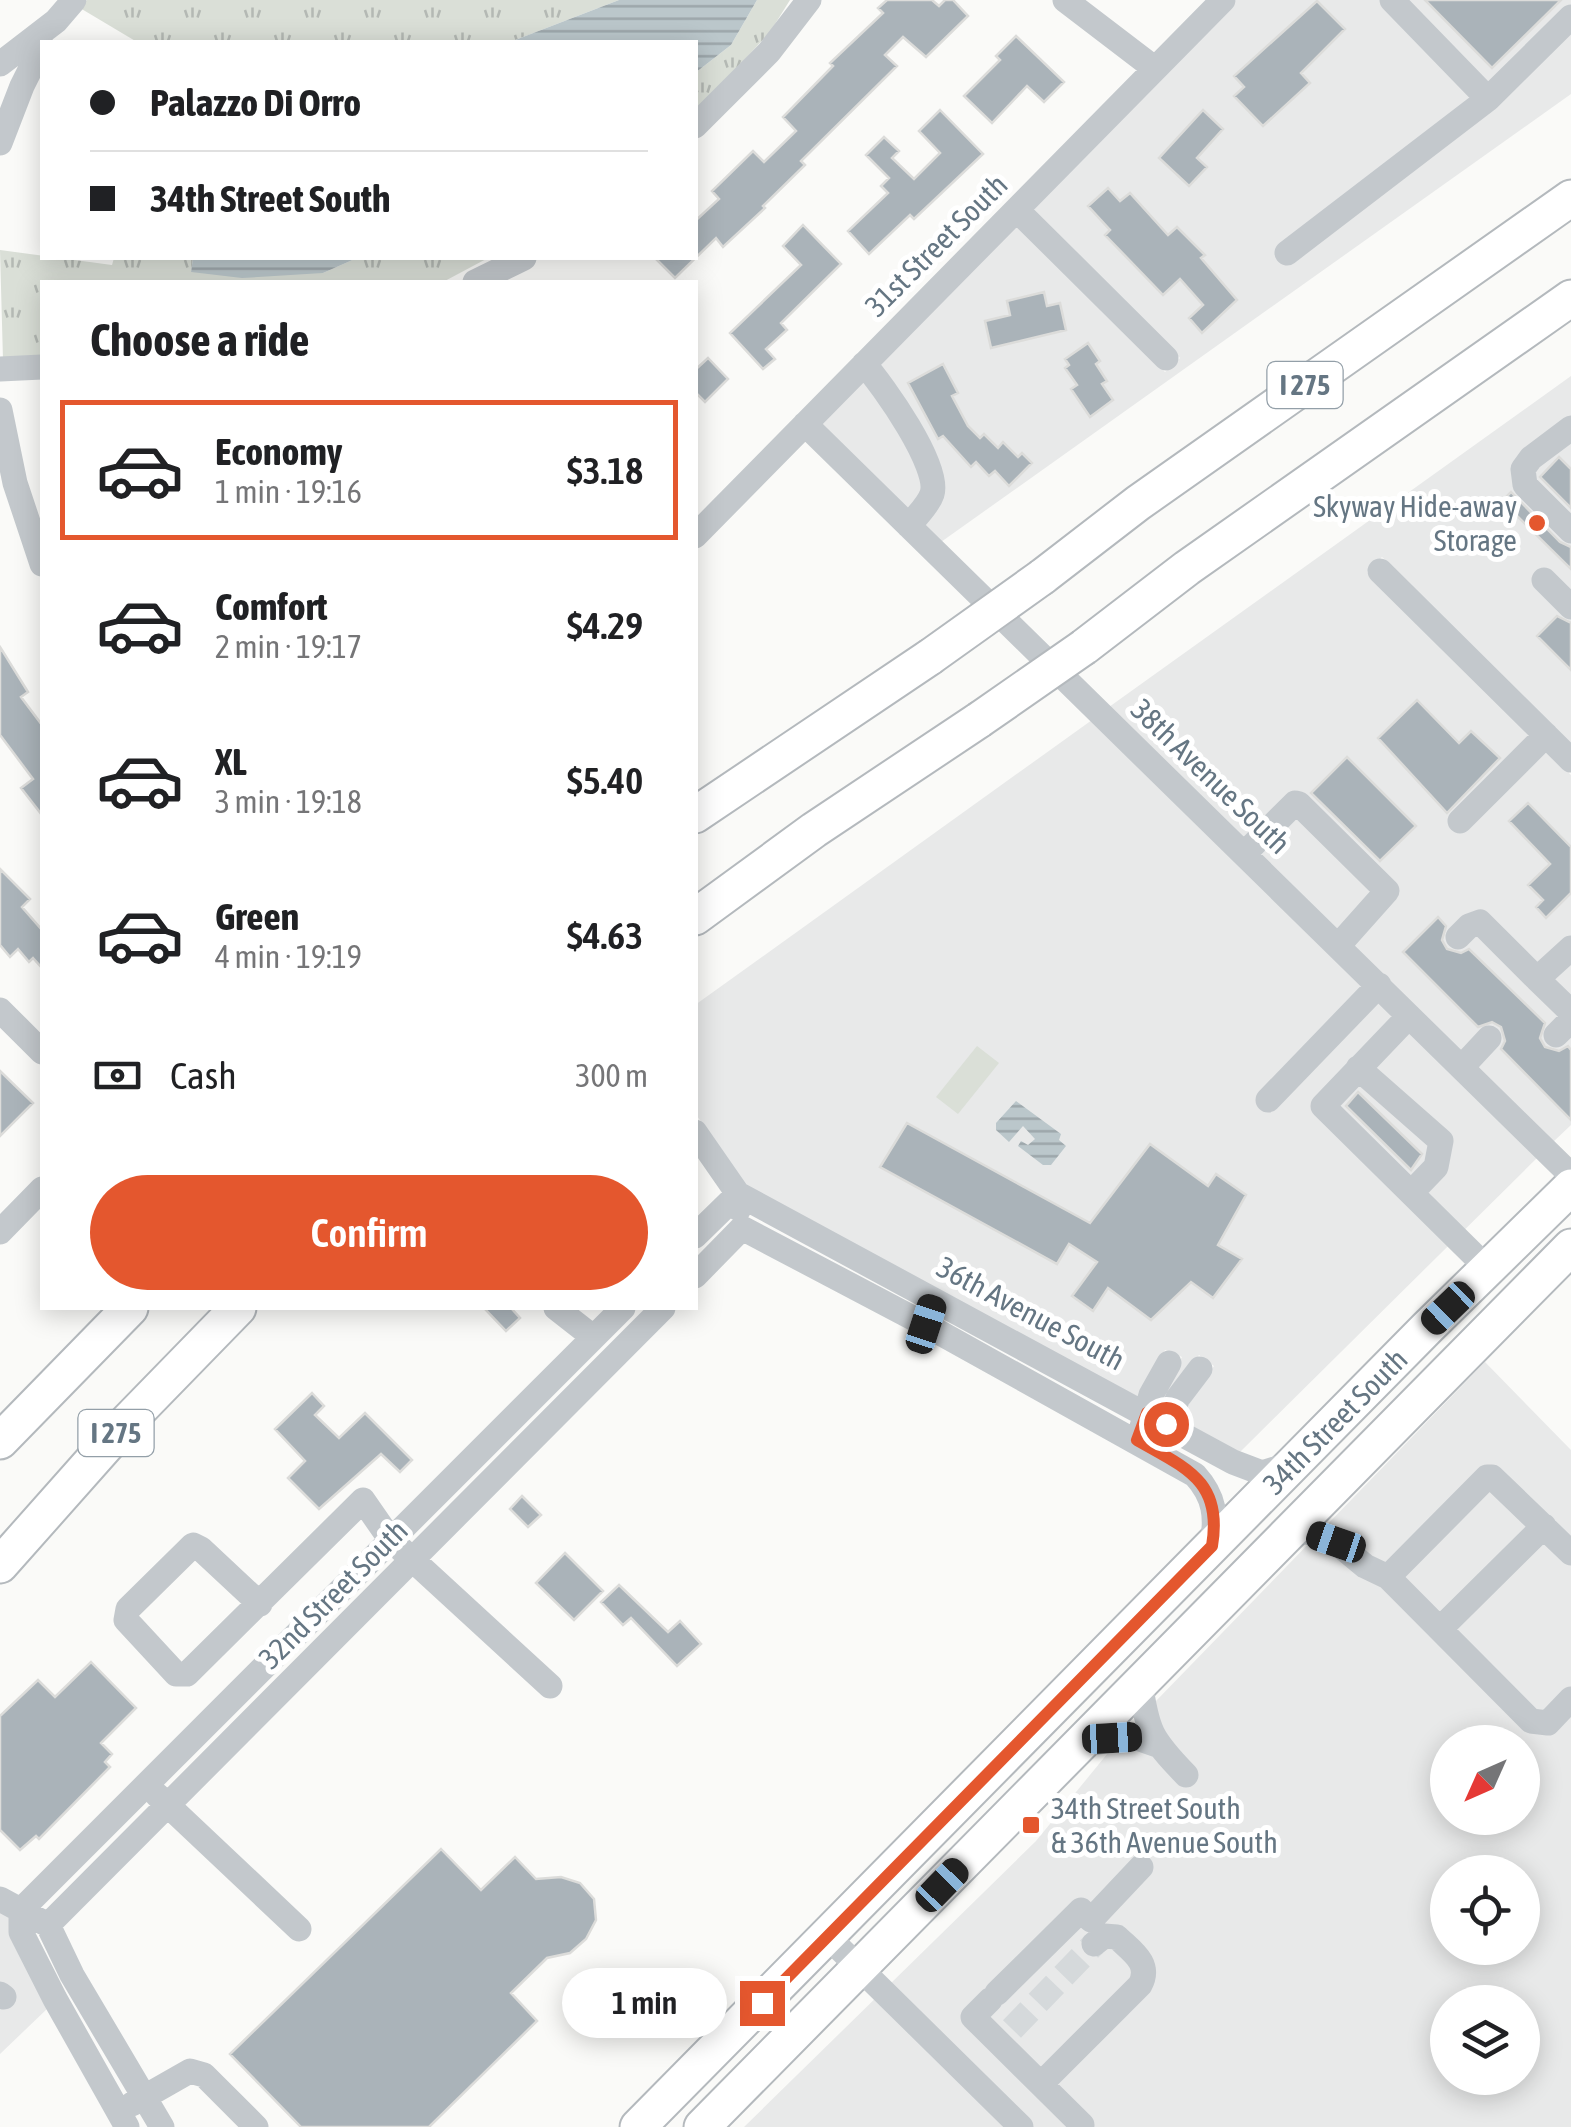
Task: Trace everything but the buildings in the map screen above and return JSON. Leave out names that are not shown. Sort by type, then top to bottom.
[{"type":"highway","name":"I 275","points":[[698,813],[930,657],[1138,503],[1571,198]]},
{"type":"highway","name":"I 275","points":[[698,914],[1084,647],[1187,568],[1571,298]]},
{"type":"highway","name":"34th Street South","points":[[649,2122],[1294,1462],[1571,1187]]},
{"type":"highway","name":"34th Street South","points":[[702,2127],[1571,1247]]},
{"type":"highway","name":"I 275","points":[[0,1441],[128,1310]]},
{"type":"highway","name":"I 275","points":[[0,1565],[126,1423],[236,1310]]},
{"type":"highway","points":[[1293,1528],[1295,1500],[1303,1486],[1410,1374],[1427,1328]]},
{"type":"highway","points":[[1140,1681],[1146,1648],[1252,1536],[1258,1519],[1256,1501]]},
{"type":"street","points":[[48,37],[74,0]]},
{"type":"street","points":[[698,123],[769,52],[810,0]]},
{"type":"street","points":[[1065,0],[1154,68]]},
{"type":"street","name":"31st Street South","points":[[698,533],[1223,0]]},
{"type":"street","points":[[1392,0],[1488,99]]},
{"type":"street","points":[[1287,252],[1488,99],[1571,17]]},
{"type":"street","points":[[0,64],[40,42]]},
{"type":"street","points":[[0,143],[40,52]]},
{"type":"street","points":[[1016,210],[1166,358]]},
{"type":"street","points":[[481,280],[519,268]]},
{"type":"street","points":[[864,364],[888,394],[932,472],[933,492],[909,526]]},
{"type":"street","points":[[0,369],[40,368]]},
{"type":"street","points":[[0,410],[8,486],[40,559]]},
{"type":"street","name":"38th Avenue South","points":[[804,424],[1571,1175]]},
{"type":"street","points":[[1566,441],[1531,458],[1523,470],[1525,485],[1571,531]]},
{"type":"street","points":[[1380,571],[1562,745],[1460,821]]},
{"type":"street","points":[[1544,580],[1571,608]]},
{"type":"street","points":[[1244,854],[1295,803],[1311,816],[1387,891],[1338,946]]},
{"type":"street","points":[[1458,937],[1468,926],[1480,922],[1571,1012]]},
{"type":"street","points":[[1537,978],[1571,948]]},
{"type":"street","points":[[1268,1100],[1378,985]]},
{"type":"street","points":[[0,1010],[40,1050]]},
{"type":"street","points":[[1410,1016],[1323,1106],[1488,1269]]},
{"type":"street","points":[[1462,1067],[1489,1038]]},
{"type":"street","points":[[1358,1068],[1441,1141],[1436,1168],[1411,1193]]},
{"type":"street","name":"36th Avenue South","points":[[698,1136],[738,1194],[1233,1462],[1262,1473],[1294,1462]]},
{"type":"street","points":[[0,1232],[40,1191]]},
{"type":"street","points":[[698,1233],[738,1194]]},
{"type":"street","name":"36th Avenue South","points":[[738,1194],[742,1228],[926,1324],[1195,1475],[1205,1486],[1215,1512],[1212,1546]]},
{"type":"street","points":[[698,1273],[742,1228]]},
{"type":"street","points":[[926,1324],[935,1298]]},
{"type":"street","points":[[559,1310],[593,1337]]},
{"type":"street","name":"32nd Street South","points":[[10,1905],[147,1786],[621,1310]]},
{"type":"street","name":"32nd Street South","points":[[48,1925],[662,1310]]},
{"type":"street","points":[[1156,1418],[1152,1394],[1169,1363]]},
{"type":"street","points":[[1146,1445],[1156,1418],[1178,1398],[1200,1369]]},
{"type":"street","points":[[1388,1577],[1487,1477],[1496,1478],[1571,1553]]},
{"type":"street","points":[[260,1604],[193,1546],[128,1609],[126,1620],[181,1676],[187,1674],[260,1604],[364,1500],[390,1539],[550,1686]]},
{"type":"street","points":[[1440,1629],[1544,1526]]},
{"type":"street","points":[[1293,1528],[1336,1542],[1365,1566],[1388,1577],[1531,1722],[1548,1722],[1571,1699]]},
{"type":"street","points":[[1140,1681],[1148,1723],[1157,1745],[1186,1774]]},
{"type":"street","points":[[1077,1746],[1134,1737],[1157,1745]]},
{"type":"street","points":[[147,1786],[299,1929]]},
{"type":"street","points":[[1082,2124],[1041,2084],[1006,2036],[973,2016],[1081,1910],[1091,1920],[1141,1867]]},
{"type":"street","points":[[10,1905],[48,1925],[80,1988],[162,2127]]},
{"type":"street","points":[[10,1905],[55,2000],[123,2118],[146,2098],[190,2071],[204,2075],[256,2127]]},
{"type":"street","points":[[1041,2084],[1145,1976],[1144,1963],[1117,1937],[1104,1936],[1094,1944]]},
{"type":"street","points":[[828,1937],[1021,2127]]},
{"type":"street","points":[[55,2000],[80,1988]]},
{"type":"shaded area","points":[[619,0],[757,0],[731,45],[698,71],[698,40],[515,40]]},
{"type":"shaded area","points":[[1236,0],[1571,0],[1571,94],[941,542],[819,423],[1016,224],[1165,372],[1180,358],[1031,209]]},
{"type":"shaded area","points":[[193,260],[352,260],[323,273],[242,278],[191,272]]},
{"type":"shaded area","points":[[1571,376],[1571,745],[1382,557],[1367,572],[1571,775],[1571,1125],[1552,1143],[1109,707]]},
{"type":"shaded area","points":[[1092,720],[1537,1158],[1239,1453],[1179,1419],[1214,1366],[1199,1355],[1162,1409],[1158,1407],[1161,1397],[1182,1357],[1165,1350],[1140,1398],[747,1187],[698,1117],[698,1003]]},
{"type":"shaded area","points":[[1016,1101],[1061,1134],[1059,1140],[1066,1146],[1051,1165],[1043,1165],[1018,1146],[1021,1141],[1028,1145],[1035,1139],[1023,1126],[1009,1142],[996,1130],[996,1123]]},
{"type":"shaded area","points":[[1485,1362],[1571,1450],[1571,2127],[744,2127],[1036,1841],[1121,1737]]},
{"type":"shaded area","points":[[0,1912],[11,1917],[48,2008],[0,2054]]},
{"type":"green space","points":[[87,0],[619,0],[515,40],[134,40],[80,8]]},
{"type":"green space","points":[[757,0],[790,0],[770,32],[698,110],[698,71],[731,45]]},
{"type":"green space","points":[[0,250],[40,255],[40,260],[112,265],[113,260],[193,260],[191,272],[323,273],[352,260],[484,260],[447,280],[40,280],[40,358],[3,360]]},
{"type":"green space","points":[[977,1046],[999,1063],[958,1114],[936,1097]]},
{"type":"tunnel","points":[[1012,2029],[1094,1944]]},
{"type":"place","name":"Skyway Hide-away Storage","points":[[1537,523]]},
{"type":"place","name":"34th Street South & 36th Avenue South","points":[[1031,1825]]},
{"type":"route","points":[[762,2003],[1212,1546],[1215,1512],[1205,1486],[1195,1475],[1137,1440],[1147,1413],[1166,1424]]}]
